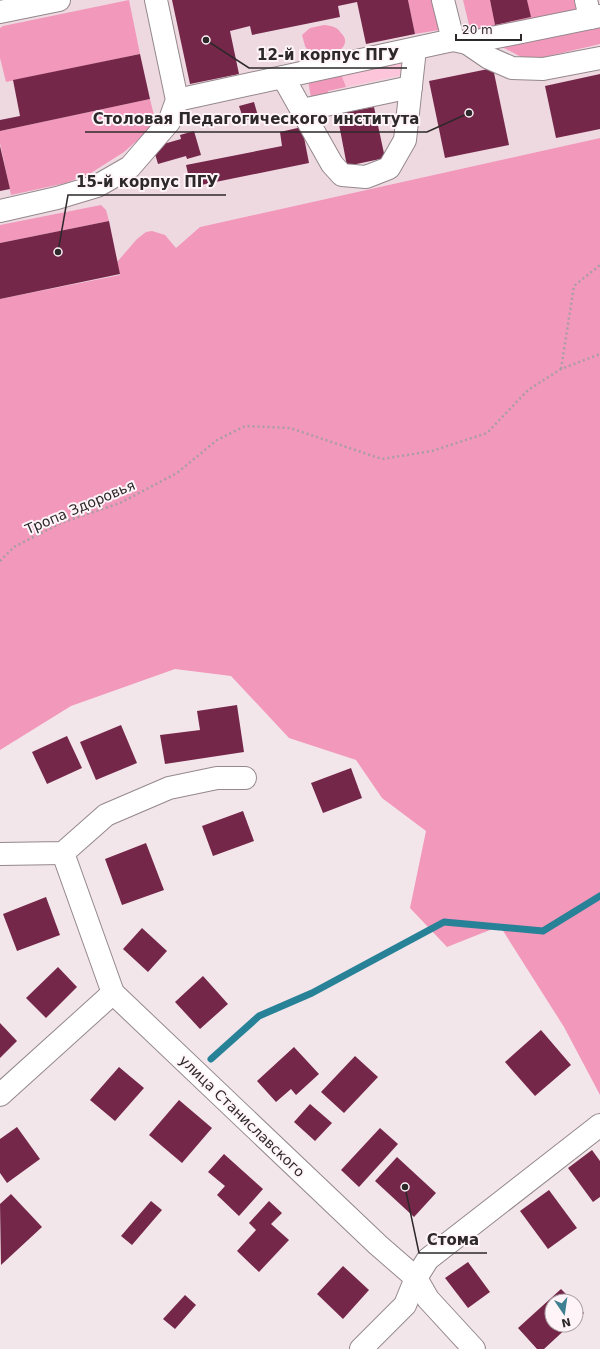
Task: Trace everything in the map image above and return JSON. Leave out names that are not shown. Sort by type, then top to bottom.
[{"type":"street","points":[[0,12],[59,0]]},
{"type":"street","points":[[0,210],[57,198],[97,186],[130,167],[169,122],[177,100],[156,0]]},
{"type":"street","points":[[443,0],[460,42],[489,58],[512,68],[543,69],[600,58]]},
{"type":"street","points":[[177,100],[415,49],[460,42],[592,11]]},
{"type":"street","points":[[284,77],[332,164],[342,175],[366,177],[389,168],[405,140],[415,49]]},
{"type":"street","points":[[302,110],[411,87]]},
{"type":"street","points":[[0,854],[63,853],[106,815],[169,788],[218,778],[245,778]]},
{"type":"street","points":[[0,1095],[113,993],[63,853]]},
{"type":"street","name":"улица Станиславского","points":[[113,993],[378,1245],[416,1278],[428,1299],[474,1349]]},
{"type":"street","points":[[361,1349],[405,1305],[416,1278],[428,1258],[600,1125]]},
{"type":"path","points":[[561,369],[574,286],[600,265]]},
{"type":"path","name":"Тропа Здоровья","points":[[0,561],[14,547],[61,523],[120,504],[177,473],[217,440],[245,426],[290,428],[382,459],[432,451],[487,432],[528,390],[561,369],[600,354]]},
{"type":"shaded area","points":[[0,0],[600,0],[600,138],[200,227],[123,295],[0,326]]},
{"type":"shaded area","points":[[129,0],[140,54],[6,82],[0,58],[0,28],[3,26]]},
{"type":"shaded area","points":[[408,0],[438,0],[445,29],[415,34]]},
{"type":"shaded area","points":[[463,0],[490,0],[495,25],[530,17],[527,0],[574,0],[577,13],[474,31],[469,25]]},
{"type":"shaded area","points":[[600,23],[600,44],[536,59],[525,59],[504,48],[498,42]]},
{"type":"shaded area","points":[[324,25],[338,29],[344,37],[345,44],[340,50],[332,54],[320,55],[309,52],[305,46],[302,35],[310,28]]},
{"type":"shaded area","points":[[392,63],[402,64],[408,74],[346,87],[341,74]]},
{"type":"shaded area","points":[[341,74],[346,87],[328,91],[328,100],[312,104],[308,80]]},
{"type":"shaded area","points":[[150,99],[156,124],[124,152],[91,173],[66,183],[11,195],[0,143],[0,131]]},
{"type":"shaded area","points":[[600,138],[600,1095],[564,1027],[500,926],[447,947],[410,908],[426,831],[382,798],[356,760],[289,738],[231,676],[175,669],[71,706],[0,750],[0,299],[120,275],[117,262],[137,239],[146,232],[152,231],[165,235],[176,248],[200,227]]},
{"type":"shaded area","points":[[101,205],[106,210],[109,221],[0,243],[0,225]]},
{"type":"building","points":[[172,0],[408,0],[415,34],[366,44],[357,2],[338,6],[340,17],[252,35],[250,26],[230,31],[239,74],[190,84]]},
{"type":"building","points":[[490,0],[527,0],[531,17],[495,25]]},
{"type":"building","points":[[140,54],[150,99],[0,131],[0,120],[20,116],[13,80]]},
{"type":"building","points":[[493,68],[509,145],[445,158],[429,81]]},
{"type":"building","points":[[600,74],[600,129],[556,138],[545,86]]},
{"type":"building","points":[[254,102],[258,116],[244,121],[239,106]]},
{"type":"building","points":[[374,107],[385,158],[347,166],[337,114]]},
{"type":"building","points":[[302,127],[309,163],[191,187],[186,165],[282,146],[280,132]]},
{"type":"building","points":[[194,131],[201,155],[187,159],[186,156],[158,164],[153,147],[181,139],[180,135]]},
{"type":"building","points":[[0,146],[10,189],[0,191]]},
{"type":"building","points":[[109,221],[120,274],[0,299],[0,243]]},
{"type":"building","points":[[237,705],[244,752],[165,764],[160,735],[200,730],[197,711]]},
{"type":"building","points":[[121,725],[137,763],[96,780],[80,742]]},
{"type":"building","points":[[67,736],[82,768],[47,784],[32,752]]},
{"type":"building","points":[[351,768],[362,798],[323,813],[311,783]]},
{"type":"building","points":[[243,811],[254,841],[213,856],[202,826]]},
{"type":"building","points":[[146,843],[164,890],[122,905],[105,859]]},
{"type":"building","points":[[46,897],[60,935],[17,951],[3,914]]},
{"type":"building","points":[[142,928],[167,951],[148,972],[123,949]]},
{"type":"building","points":[[58,967],[77,987],[46,1018],[26,998]]},
{"type":"building","points":[[203,976],[228,1004],[200,1029],[175,1002]]},
{"type":"building","points":[[0,1023],[17,1041],[0,1058]]},
{"type":"building","points":[[541,1030],[571,1065],[535,1096],[505,1062]]},
{"type":"building","points":[[294,1047],[319,1074],[296,1095],[291,1089],[276,1102],[257,1081]]},
{"type":"building","points":[[355,1056],[378,1077],[344,1113],[321,1092]]},
{"type":"building","points":[[119,1067],[144,1088],[115,1121],[90,1100]]},
{"type":"building","points":[[179,1100],[212,1128],[182,1163],[149,1135]]},
{"type":"building","points":[[310,1104],[332,1123],[315,1141],[294,1122]]},
{"type":"building","points":[[17,1127],[40,1159],[7,1183],[0,1173],[0,1139]]},
{"type":"building","points":[[380,1128],[398,1144],[359,1187],[341,1170]]},
{"type":"building","points":[[592,1150],[600,1161],[600,1197],[593,1202],[568,1168]]},
{"type":"building","points":[[224,1154],[263,1189],[239,1216],[217,1195],[225,1186],[208,1172]]},
{"type":"building","points":[[397,1157],[436,1193],[414,1217],[375,1181]]},
{"type":"building","points":[[549,1190],[577,1228],[548,1249],[520,1211]]},
{"type":"building","points":[[11,1194],[42,1227],[1,1265],[0,1204]]},
{"type":"building","points":[[151,1201],[162,1210],[132,1245],[121,1236]]},
{"type":"building","points":[[269,1201],[282,1213],[271,1224],[289,1240],[259,1272],[237,1251],[256,1230],[249,1223]]},
{"type":"building","points":[[468,1262],[490,1292],[468,1308],[445,1278]]},
{"type":"building","points":[[343,1266],[369,1290],[343,1319],[317,1294]]},
{"type":"building","points":[[561,1289],[565,1293],[557,1293]]},
{"type":"building","points":[[185,1295],[196,1305],[175,1329],[163,1319]]},
{"type":"building","points":[[544,1304],[544,1333],[561,1333],[544,1349],[537,1349],[518,1328]]},
{"type":"waterway","points":[[211,1059],[259,1016],[312,993],[444,922],[543,931],[600,896]]},
{"type":"place","name":"12-й корпус ПГУ","points":[[206,40]]},
{"type":"place","name":"Столовая Педагогического института","points":[[469,113]]},
{"type":"place","name":"15-й корпус ПГУ","points":[[58,252]]},
{"type":"place","name":"Стома","points":[[405,1187]]}]
